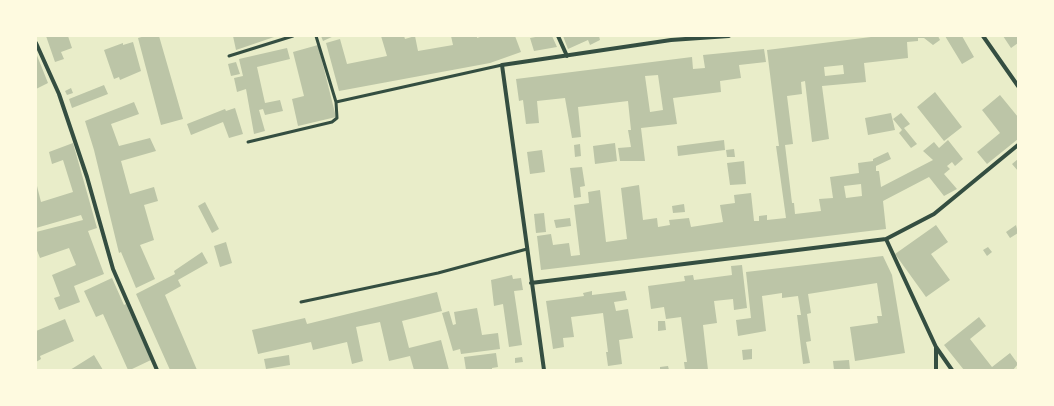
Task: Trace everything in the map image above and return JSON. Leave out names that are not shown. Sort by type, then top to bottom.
[{"type":"street","points":[[558,36],[567,56]]},
{"type":"street","points":[[544,370],[502,65],[567,56],[670,38],[729,36]]},
{"type":"street","points":[[983,36],[1018,86]]},
{"type":"street","points":[[36,42],[59,94],[87,177],[113,269],[157,370]]},
{"type":"street","points":[[531,283],[886,239],[934,214],[1018,145]]},
{"type":"street","points":[[886,239],[936,347],[952,370]]},
{"type":"street","points":[[936,347],[936,370]]},
{"type":"lane","points":[[229,56],[293,36]]},
{"type":"lane","points":[[248,142],[332,122],[337,118],[336,102],[316,36]]},
{"type":"lane","points":[[336,102],[502,65]]},
{"type":"lane","points":[[301,302],[438,273],[527,249]]},
{"type":"building","points":[[46,36],[68,36],[72,48],[61,52],[64,59],[55,62]]},
{"type":"building","points":[[145,36],[159,36],[183,119],[161,125],[138,38]]},
{"type":"building","points":[[233,36],[277,36],[236,50]]},
{"type":"building","points":[[321,36],[334,36],[323,41]]},
{"type":"building","points":[[381,36],[404,36],[405,39],[415,36],[418,51],[453,45],[451,36],[477,36],[477,38],[483,36],[515,36],[521,52],[490,63],[339,91],[326,43],[340,39],[347,64],[387,56]]},
{"type":"building","points":[[552,36],[557,47],[534,51],[530,38]]},
{"type":"building","points":[[563,36],[599,36],[600,40],[590,45],[588,40],[568,49]]},
{"type":"building","points":[[879,36],[938,36],[940,40],[933,45],[924,38],[918,38],[918,41],[907,42],[908,58],[864,63],[866,82],[822,86],[829,139],[812,142],[805,81],[801,82],[802,94],[787,96],[793,144],[785,145],[792,203],[794,203],[795,214],[821,211],[819,199],[833,198],[830,177],[859,173],[858,163],[873,161],[873,159],[888,152],[891,159],[876,166],[876,171],[879,171],[881,187],[933,160],[923,151],[934,142],[939,148],[948,140],[963,159],[955,166],[952,162],[947,166],[950,169],[944,174],[957,189],[944,196],[929,177],[883,201],[886,229],[541,270],[537,236],[551,234],[553,245],[569,243],[571,256],[580,255],[574,205],[589,203],[588,192],[600,190],[606,242],[627,239],[621,188],[639,185],[643,220],[657,218],[658,227],[670,225],[669,220],[689,218],[691,227],[723,222],[720,205],[735,203],[734,195],[751,193],[754,221],[759,221],[759,216],[767,215],[767,220],[786,218],[776,146],[779,146],[767,50]],"holes":[[[843,65],[844,74],[825,76],[824,67]],[[861,184],[862,196],[846,198],[844,186]]]},
{"type":"building","points":[[945,36],[962,36],[974,57],[962,64]]},
{"type":"building","points":[[1003,36],[1018,36],[1018,43],[1011,48]]},
{"type":"building","points":[[133,42],[141,71],[120,80],[119,77],[114,79],[104,50],[123,43],[123,45]]},
{"type":"building","points":[[318,45],[336,117],[298,126],[292,99],[304,96],[293,52]]},
{"type":"building","points":[[287,48],[290,59],[257,67],[265,103],[280,100],[283,111],[265,115],[263,109],[259,110],[265,131],[254,134],[246,89],[237,92],[234,78],[243,76],[239,59]]},
{"type":"building","points":[[764,49],[766,62],[739,65],[741,78],[720,81],[721,92],[673,98],[677,124],[641,128],[645,161],[620,161],[618,148],[631,147],[628,130],[631,130],[628,101],[578,107],[581,137],[572,138],[565,98],[537,101],[539,123],[526,124],[523,100],[519,101],[516,79],[692,57],[693,69],[705,68],[703,55]],"holes":[[[658,75],[663,110],[650,112],[645,76]]]},
{"type":"building","points":[[36,53],[48,83],[36,89]]},
{"type":"building","points":[[236,62],[240,74],[231,76],[228,64]]},
{"type":"building","points":[[104,85],[108,94],[72,108],[69,99]]},
{"type":"building","points":[[71,88],[73,93],[67,95],[65,91]]},
{"type":"building","points":[[935,92],[962,127],[944,141],[917,107]]},
{"type":"building","points":[[1000,95],[1018,117],[1018,139],[987,164],[977,152],[1000,133],[982,110]]},
{"type":"building","points":[[134,102],[139,114],[111,124],[119,146],[150,138],[156,151],[121,161],[130,194],[154,187],[158,201],[144,205],[154,240],[140,245],[155,279],[136,288],[121,252],[119,253],[94,150],[85,121]]},
{"type":"building","points":[[235,108],[243,134],[229,138],[223,122],[191,135],[187,124],[225,109],[226,111]]},
{"type":"building","points":[[891,113],[895,130],[868,135],[865,118]]},
{"type":"building","points":[[901,113],[910,124],[904,128],[917,144],[911,148],[899,133],[902,130],[893,119]]},
{"type":"building","points":[[724,140],[725,150],[678,156],[677,146]]},
{"type":"building","points":[[73,143],[97,228],[88,231],[104,274],[74,286],[80,302],[59,310],[54,298],[60,296],[52,275],[76,265],[69,248],[40,258],[36,248],[36,232],[83,220],[81,215],[36,228],[36,182],[41,202],[73,192],[63,160],[52,164],[49,152]]},
{"type":"building","points":[[615,143],[617,161],[595,164],[593,146]]},
{"type":"building","points":[[580,144],[581,156],[575,157],[574,145]]},
{"type":"building","points":[[734,149],[735,157],[727,157],[726,150]]},
{"type":"building","points":[[542,150],[545,172],[530,174],[527,152]]},
{"type":"building","points":[[1018,159],[1018,171],[1012,164]]},
{"type":"building","points":[[744,161],[746,184],[730,185],[727,163]]},
{"type":"building","points":[[582,167],[585,186],[580,187],[581,197],[574,198],[570,168]]},
{"type":"building","points":[[205,202],[219,229],[212,233],[198,206]]},
{"type":"building","points":[[684,204],[685,212],[673,213],[672,206]]},
{"type":"building","points":[[544,213],[546,232],[536,233],[534,214]]},
{"type":"building","points":[[570,218],[571,226],[556,228],[554,220]]},
{"type":"building","points":[[936,225],[948,242],[931,254],[950,280],[926,297],[895,254]]},
{"type":"building","points":[[1016,225],[1018,233],[1010,238],[1006,232]]},
{"type":"building","points":[[226,242],[232,263],[220,267],[214,246]]},
{"type":"building","points":[[988,247],[992,252],[987,256],[983,250]]},
{"type":"building","points":[[202,252],[208,263],[178,280],[181,286],[165,295],[197,370],[170,370],[136,294],[175,274],[174,271]]},
{"type":"building","points":[[883,256],[892,275],[905,353],[855,361],[850,327],[878,323],[877,316],[882,316],[877,283],[808,294],[811,313],[807,314],[811,341],[806,342],[810,363],[803,364],[797,315],[801,315],[798,296],[782,298],[782,293],[762,296],[766,331],[738,336],[736,320],[751,318],[746,272]]},
{"type":"building","points":[[742,265],[747,308],[734,310],[733,299],[714,301],[717,323],[703,325],[708,370],[685,370],[684,362],[687,362],[681,317],[666,319],[664,307],[651,309],[648,286],[685,281],[684,276],[693,275],[694,280],[732,275],[731,266]]},
{"type":"building","points":[[512,275],[513,279],[521,278],[523,290],[514,291],[522,345],[509,347],[503,304],[494,306],[491,280]]},
{"type":"building","points":[[112,278],[124,305],[126,304],[151,360],[130,370],[128,370],[103,314],[96,317],[84,291]]},
{"type":"building","points":[[592,291],[592,295],[625,291],[627,300],[614,302],[616,311],[628,309],[633,338],[619,340],[622,364],[608,366],[606,352],[608,352],[603,313],[571,317],[574,337],[563,338],[564,347],[553,349],[546,301],[584,296],[583,293]]},
{"type":"building","points":[[437,292],[442,311],[402,321],[409,348],[441,340],[449,370],[414,370],[410,356],[389,361],[380,322],[356,327],[363,361],[352,364],[347,342],[313,350],[311,342],[258,354],[252,330],[305,318],[307,324]]},
{"type":"building","points":[[477,308],[482,335],[498,333],[500,349],[461,354],[460,349],[453,351],[442,313],[449,311],[453,325],[456,324],[454,312]]},
{"type":"building","points":[[979,317],[986,326],[970,339],[992,367],[1010,353],[1018,364],[1013,370],[964,370],[944,345]]},
{"type":"building","points":[[65,319],[74,341],[40,356],[41,359],[36,362],[36,331]]},
{"type":"building","points":[[658,321],[665,321],[666,330],[658,331]]},
{"type":"building","points":[[752,349],[752,359],[743,360],[742,350]]},
{"type":"building","points":[[496,353],[498,367],[492,368],[492,370],[466,370],[464,357]]},
{"type":"building","points":[[94,355],[103,370],[70,370]]},
{"type":"building","points":[[289,355],[290,365],[266,369],[264,359]]},
{"type":"building","points":[[522,357],[523,362],[515,363],[515,358]]},
{"type":"building","points":[[849,360],[850,370],[834,370],[833,361]]},
{"type":"building","points":[[668,366],[669,370],[660,370],[660,367]]}]
